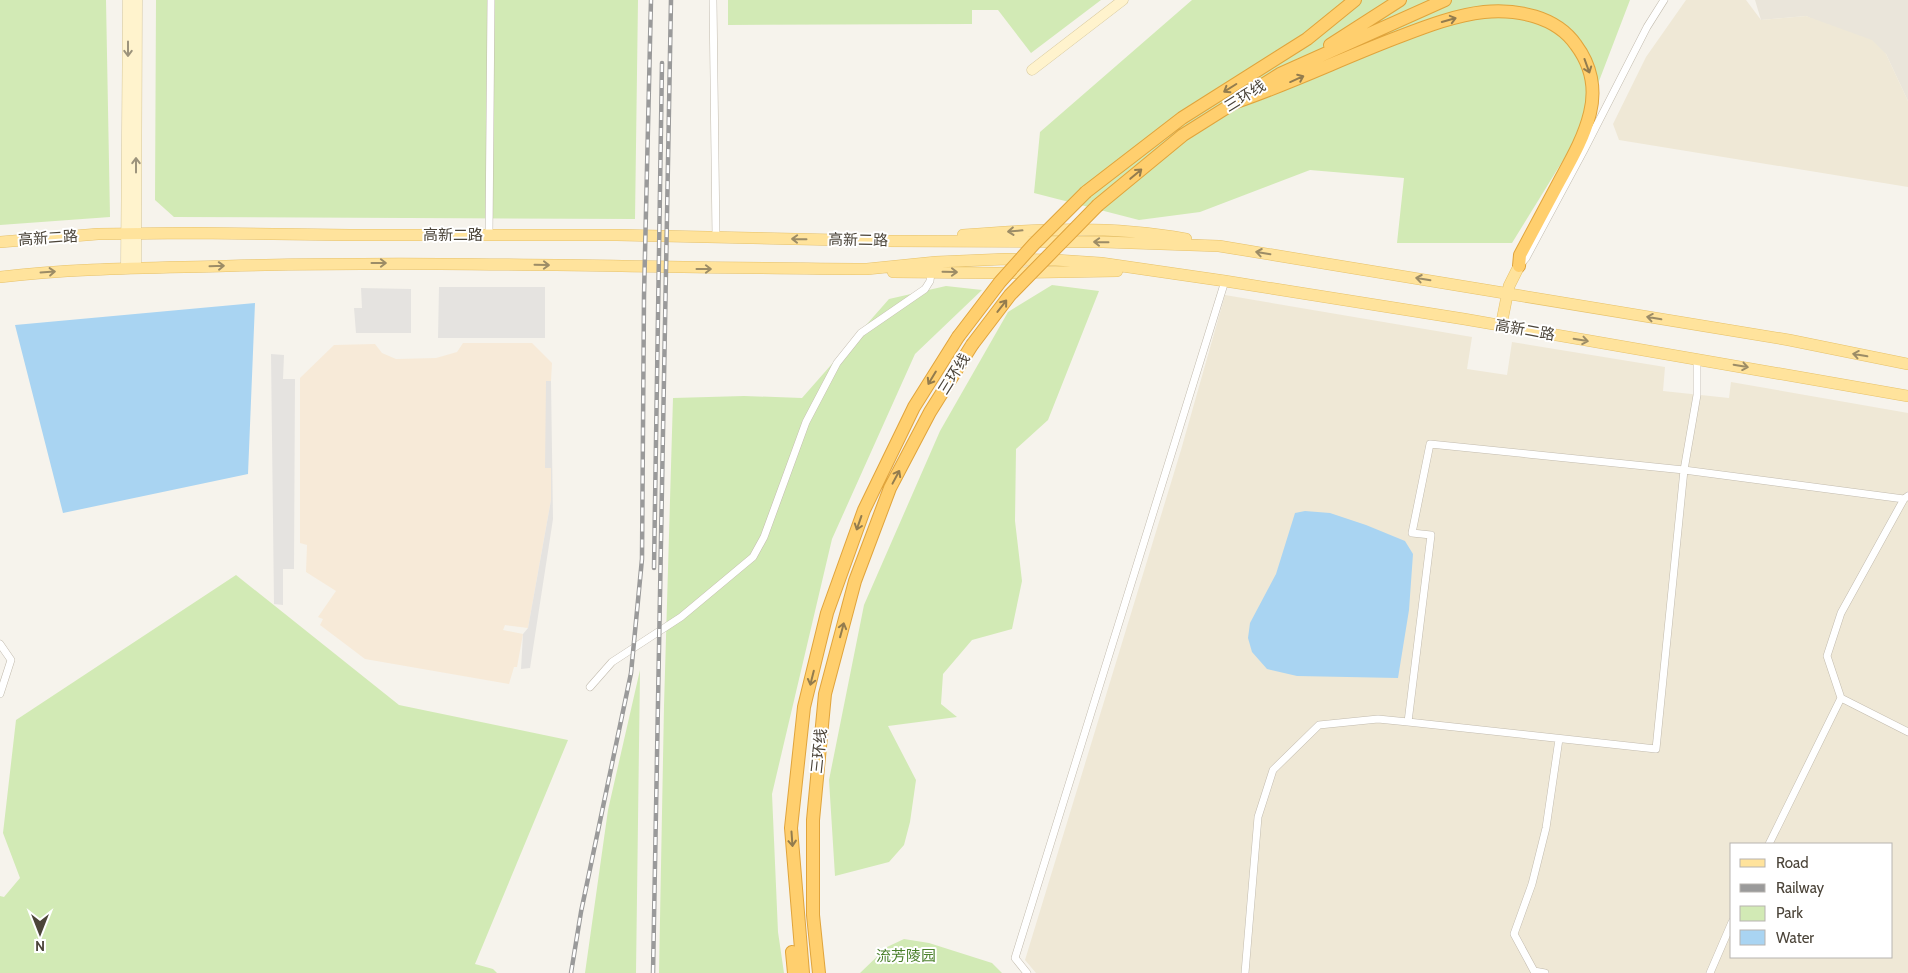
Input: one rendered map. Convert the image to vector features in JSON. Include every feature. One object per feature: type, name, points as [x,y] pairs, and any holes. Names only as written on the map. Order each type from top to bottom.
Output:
[{"type":"highway","name":"三环线","points":[[803,973],[791,828],[804,708],[827,613],[864,510],[914,407],[958,337],[1000,282],[1034,244],[1086,192],[1182,118],[1307,39],[1355,0]]},
{"type":"highway","points":[[1280,74],[1376,17],[1400,0]]},
{"type":"highway","name":"三环线","points":[[819,973],[813,906],[813,820],[825,694],[855,581],[890,488],[930,412],[972,345],[1010,295],[1098,205],[1183,135],[1280,74],[1445,0]]},
{"type":"highway","points":[[1236,102],[1274,89],[1364,50],[1414,31],[1464,16],[1484,12],[1504,12],[1538,17],[1552,23],[1569,37],[1583,55],[1591,76],[1593,98],[1587,124],[1577,149],[1520,255],[1519,266]]},
{"type":"highway","points":[[813,820],[828,973]]},
{"type":"highway","points":[[794,973],[792,954],[796,885]]},
{"type":"main road","name":"高新二路","points":[[0,242],[98,234],[489,235],[1103,242],[1220,246],[1789,340],[1908,364]]},
{"type":"main road","name":"高新二路","points":[[867,269],[936,262],[1006,259],[1101,263],[1225,280],[1908,396]]},
{"type":"main road","name":"高新二路","points":[[0,277],[41,272],[307,263],[867,269],[904,272],[996,273],[1142,270]]},
{"type":"main road","points":[[1501,326],[1507,293],[1519,266]]},
{"type":"street","points":[[128,0],[131,268]]},
{"type":"street","points":[[131,234],[137,0]]},
{"type":"street","points":[[489,235],[491,0]]},
{"type":"street","points":[[713,0],[716,237]]},
{"type":"street","points":[[1032,70],[1123,0]]},
{"type":"street","points":[[1519,266],[1526,258],[1593,133],[1646,27],[1664,0]]},
{"type":"street","points":[[590,687],[612,662],[681,617],[753,557],[764,537],[806,422],[837,363],[861,333],[925,289],[930,281],[931,272]]},
{"type":"street","points":[[1027,973],[1015,958],[1225,280]]},
{"type":"street","points":[[1245,973],[1258,817],[1274,770],[1319,725],[1378,719],[1656,749],[1684,470],[1697,395],[1697,359]]},
{"type":"street","points":[[1408,722],[1431,535],[1412,533],[1430,444],[1684,470],[1906,498],[1841,613],[1827,656],[1841,698],[1908,732]]},
{"type":"street","points":[[0,644],[11,660],[0,694]]},
{"type":"street","points":[[1769,843],[1841,698]]},
{"type":"street","points":[[1545,973],[1534,971],[1514,934],[1532,884],[1546,828],[1559,738]]},
{"type":"street","points":[[1710,973],[1730,927]]},
{"type":"shaded area","points":[[1686,0],[1746,0],[1761,20],[1806,16],[1872,40],[1886,54],[1908,101],[1908,187],[1619,140],[1613,124],[1646,57]]},
{"type":"shaded area","points":[[1755,0],[1908,0],[1908,101],[1886,54],[1806,16],[1761,20]]},
{"type":"shaded area","points":[[439,287],[545,287],[545,338],[438,338]]},
{"type":"shaded area","points":[[361,288],[411,289],[411,333],[356,333],[354,308],[362,308]]},
{"type":"shaded area","points":[[1225,295],[1472,337],[1467,369],[1507,375],[1512,342],[1665,367],[1663,391],[1729,398],[1731,382],[1908,413],[1908,973],[1036,973],[1025,960],[1181,450]]},
{"type":"shaded area","points":[[463,343],[532,343],[552,363],[551,381],[546,381],[546,468],[551,468],[551,500],[528,628],[505,625],[503,630],[523,634],[517,667],[514,667],[509,684],[365,659],[320,625],[323,619],[318,617],[336,591],[306,572],[307,545],[300,543],[300,378],[334,345],[375,344],[382,353],[396,359],[436,358],[457,352]]},
{"type":"shaded area","points":[[271,354],[284,355],[283,379],[295,379],[294,569],[283,569],[283,605],[274,604]]},
{"type":"shaded area","points":[[546,381],[551,381],[553,519],[530,668],[521,669],[523,634],[528,628],[551,500],[551,468],[545,468]]},
{"type":"green space","points":[[0,0],[106,0],[110,217],[0,225]]},
{"type":"green space","points":[[156,0],[638,0],[635,219],[174,217],[155,200]]},
{"type":"green space","points":[[728,0],[1101,0],[1031,53],[998,10],[972,10],[972,24],[728,25]]},
{"type":"green space","points":[[1192,0],[1630,0],[1578,136],[1512,243],[1397,243],[1404,178],[1310,170],[1200,212],[1139,220],[1034,193],[1040,132]]},
{"type":"green space","points":[[1052,285],[1099,291],[1048,420],[1016,449],[1015,521],[1022,581],[1012,629],[972,640],[943,674],[941,704],[957,717],[888,726],[916,780],[910,822],[904,845],[889,862],[835,876],[829,780],[864,605],[940,431],[1008,312]]},
{"type":"green space","points":[[946,286],[982,290],[915,354],[832,539],[772,794],[778,932],[784,973],[659,973],[664,706],[673,398],[744,396],[802,398],[889,299]]},
{"type":"green space","points":[[236,575],[399,705],[568,740],[475,964],[493,969],[497,973],[0,973],[0,896],[4,897],[20,878],[3,833],[16,720]]},
{"type":"green space","points":[[640,670],[636,973],[585,973],[608,810]]},
{"type":"green space","name":"流芳陵园","points":[[904,939],[929,943],[992,963],[1002,973],[860,973],[887,947]]},
{"type":"water","points":[[255,303],[248,474],[63,513],[15,325]]},
{"type":"water","points":[[1305,511],[1330,513],[1366,525],[1405,541],[1413,554],[1409,610],[1398,678],[1297,676],[1267,669],[1252,652],[1248,638],[1250,623],[1276,574],[1295,513]]},
{"type":"railway","points":[[571,973],[581,912],[631,673],[642,559],[644,296],[651,0]]},
{"type":"railway","points":[[653,973],[671,0]]},
{"type":"railway","points":[[654,568],[662,63]]}]
